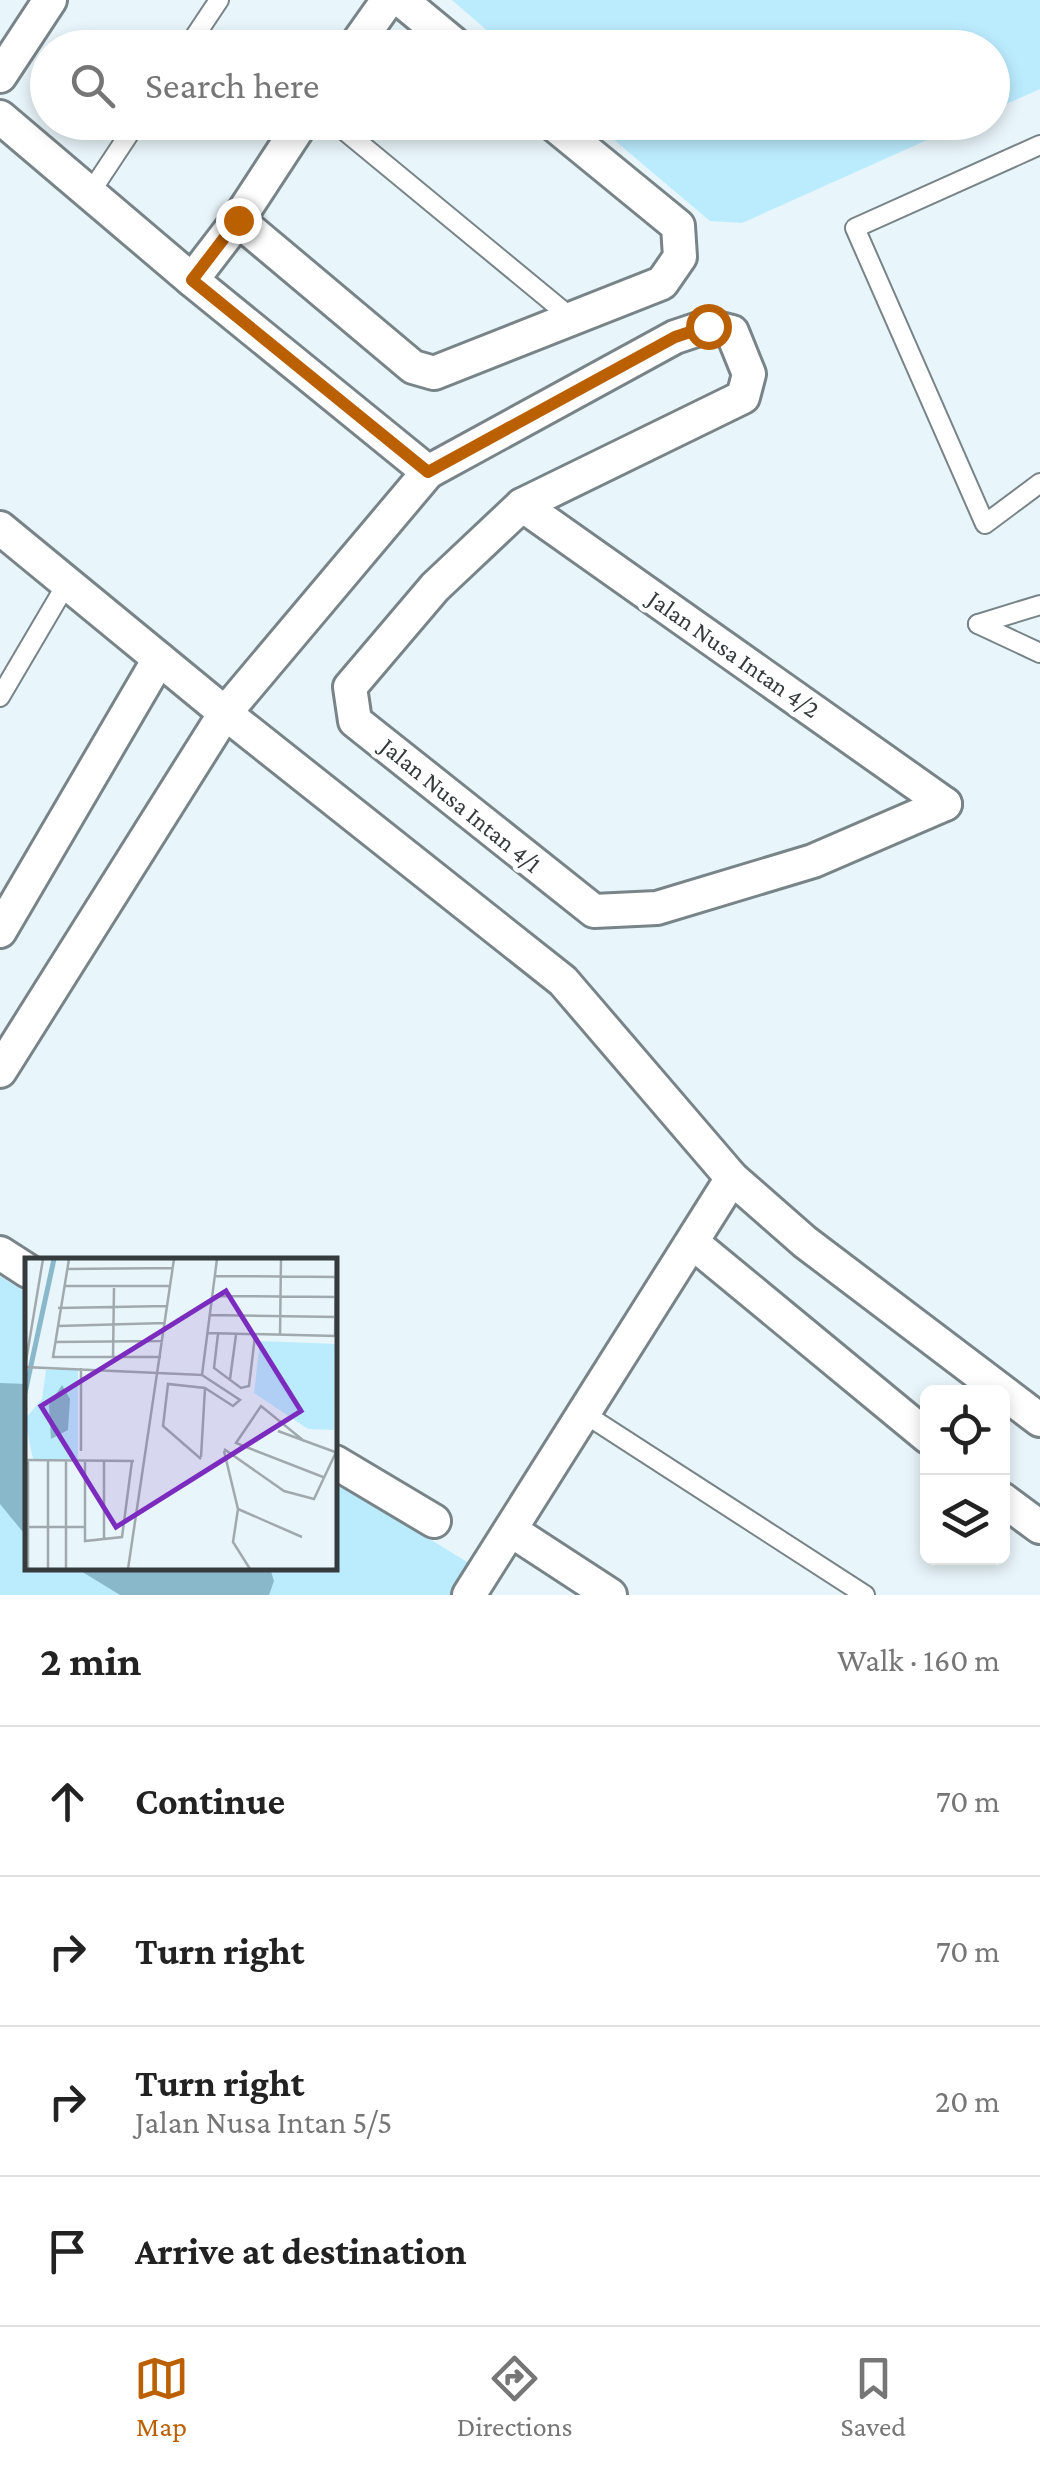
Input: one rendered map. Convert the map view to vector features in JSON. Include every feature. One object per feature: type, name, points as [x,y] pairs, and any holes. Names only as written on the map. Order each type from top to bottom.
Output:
[{"type":"street","points":[[30,30],[50,0]]},
{"type":"street","points":[[367,30],[388,0]]},
{"type":"street","points":[[401,0],[437,30]]},
{"type":"street","points":[[0,76],[30,30]]},
{"type":"street","points":[[0,117],[428,472]]},
{"type":"street","points":[[192,280],[238,220],[290,140]]},
{"type":"street","points":[[238,220],[413,367],[434,373],[662,283],[680,257],[678,226],[573,140]]},
{"type":"street","points":[[0,1071],[225,714],[428,472],[675,337],[708,326],[732,332],[749,374],[743,397],[522,505]]},
{"type":"street","name":"Jalan Nusa Intan 4/1","points":[[522,505],[435,586],[350,687],[355,721],[594,911]]},
{"type":"street","name":"Jalan Nusa Intan 4/2","points":[[522,505],[946,804],[813,861],[657,908],[594,911]]},
{"type":"street","points":[[0,528],[225,714],[562,981],[732,1178],[804,1242],[1040,1420]]},
{"type":"street","points":[[0,930],[159,659]]},
{"type":"street","points":[[469,1595],[732,1178]]},
{"type":"street","points":[[693,1243],[920,1430]]},
{"type":"street","points":[[0,1253],[25,1269]]},
{"type":"street","points":[[338,1464],[434,1520]]},
{"type":"street","points":[[1010,1504],[1040,1528]]},
{"type":"street","points":[[512,1531],[610,1595]]},
{"type":"lane","points":[[199,30],[219,0]]},
{"type":"lane","points":[[90,193],[125,140]]},
{"type":"lane","points":[[356,140],[574,320]]},
{"type":"lane","points":[[1040,146],[855,228],[985,524],[1040,483]]},
{"type":"lane","points":[[0,697],[67,583]]},
{"type":"lane","points":[[1040,606],[978,624],[1040,653]]},
{"type":"lane","points":[[584,1414],[865,1595]]},
{"type":"shaded area","points":[[452,0],[1040,0],[1040,89],[1010,102],[1010,30],[486,30]]},
{"type":"shaded area","points":[[614,140],[927,140],[742,223],[710,221]]},
{"type":"shaded area","points":[[0,1276],[25,1292],[25,1570],[338,1570],[338,1483],[472,1565],[453,1595],[0,1595]]},
{"type":"shaded area","points":[[0,1383],[25,1384],[25,1535],[0,1504]]},
{"type":"shaded area","points":[[79,1570],[271,1570],[274,1581],[269,1595],[120,1595]]},
{"type":"route","points":[[238,220],[192,280],[428,472],[675,337],[708,326]]}]
